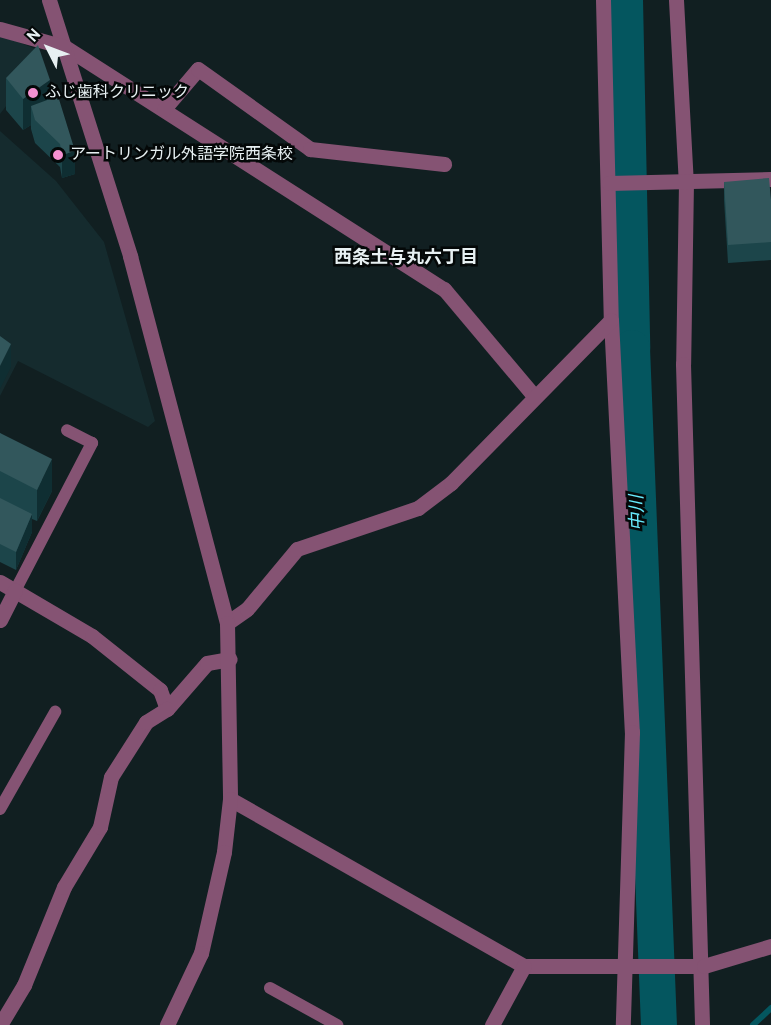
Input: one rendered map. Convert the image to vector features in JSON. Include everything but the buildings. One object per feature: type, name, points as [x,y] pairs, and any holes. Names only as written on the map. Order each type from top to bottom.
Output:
[{"type":"street","points":[[49,0],[130,256],[227,623],[230,659],[230,799],[213,911],[201,954],[167,1025]]},
{"type":"street","points":[[603,0],[612,183],[611,320],[632,732],[627,965],[622,1025]]},
{"type":"street","points":[[676,0],[698,966],[702,1025]]},
{"type":"street","points":[[0,29],[65,47],[444,290],[534,396]]},
{"type":"street","points":[[164,109],[198,69],[310,149],[444,164]]},
{"type":"street","points":[[612,183],[771,179]]},
{"type":"street","points":[[227,623],[247,609],[297,549],[427,501],[451,483],[611,320]]},
{"type":"street","points":[[0,582],[92,636],[160,690],[167,710]]},
{"type":"street","points":[[0,620],[15,591]]},
{"type":"street","points":[[0,1025],[24,985],[64,887],[100,827],[111,777],[146,722],[167,710],[207,663],[230,659]]},
{"type":"street","points":[[230,799],[524,966],[698,966],[771,946]]},
{"type":"street","points":[[492,1025],[524,966]]},
{"type":"lane","points":[[15,591],[92,443],[67,430]]},
{"type":"lane","points":[[0,809],[55,712]]},
{"type":"lane","points":[[270,988],[337,1025]]},
{"type":"shaded area","points":[[0,35],[36,49],[40,62],[0,114]]},
{"type":"shaded area","points":[[0,131],[56,181],[104,242],[155,421],[148,427],[18,361],[0,396]]},
{"type":"waterway","name":"中川","points":[[625,0],[632,348],[659,1025]]},
{"type":"waterway","points":[[753,1025],[771,1008]]},
{"type":"place","name":"ふじ歯科クリニック","points":[[33,93]]},
{"type":"place","name":"アートリンガル外語学院西条校","points":[[58,155]]},
{"type":"district","name":"西条土与丸六丁目","points":[[406,259]]}]
